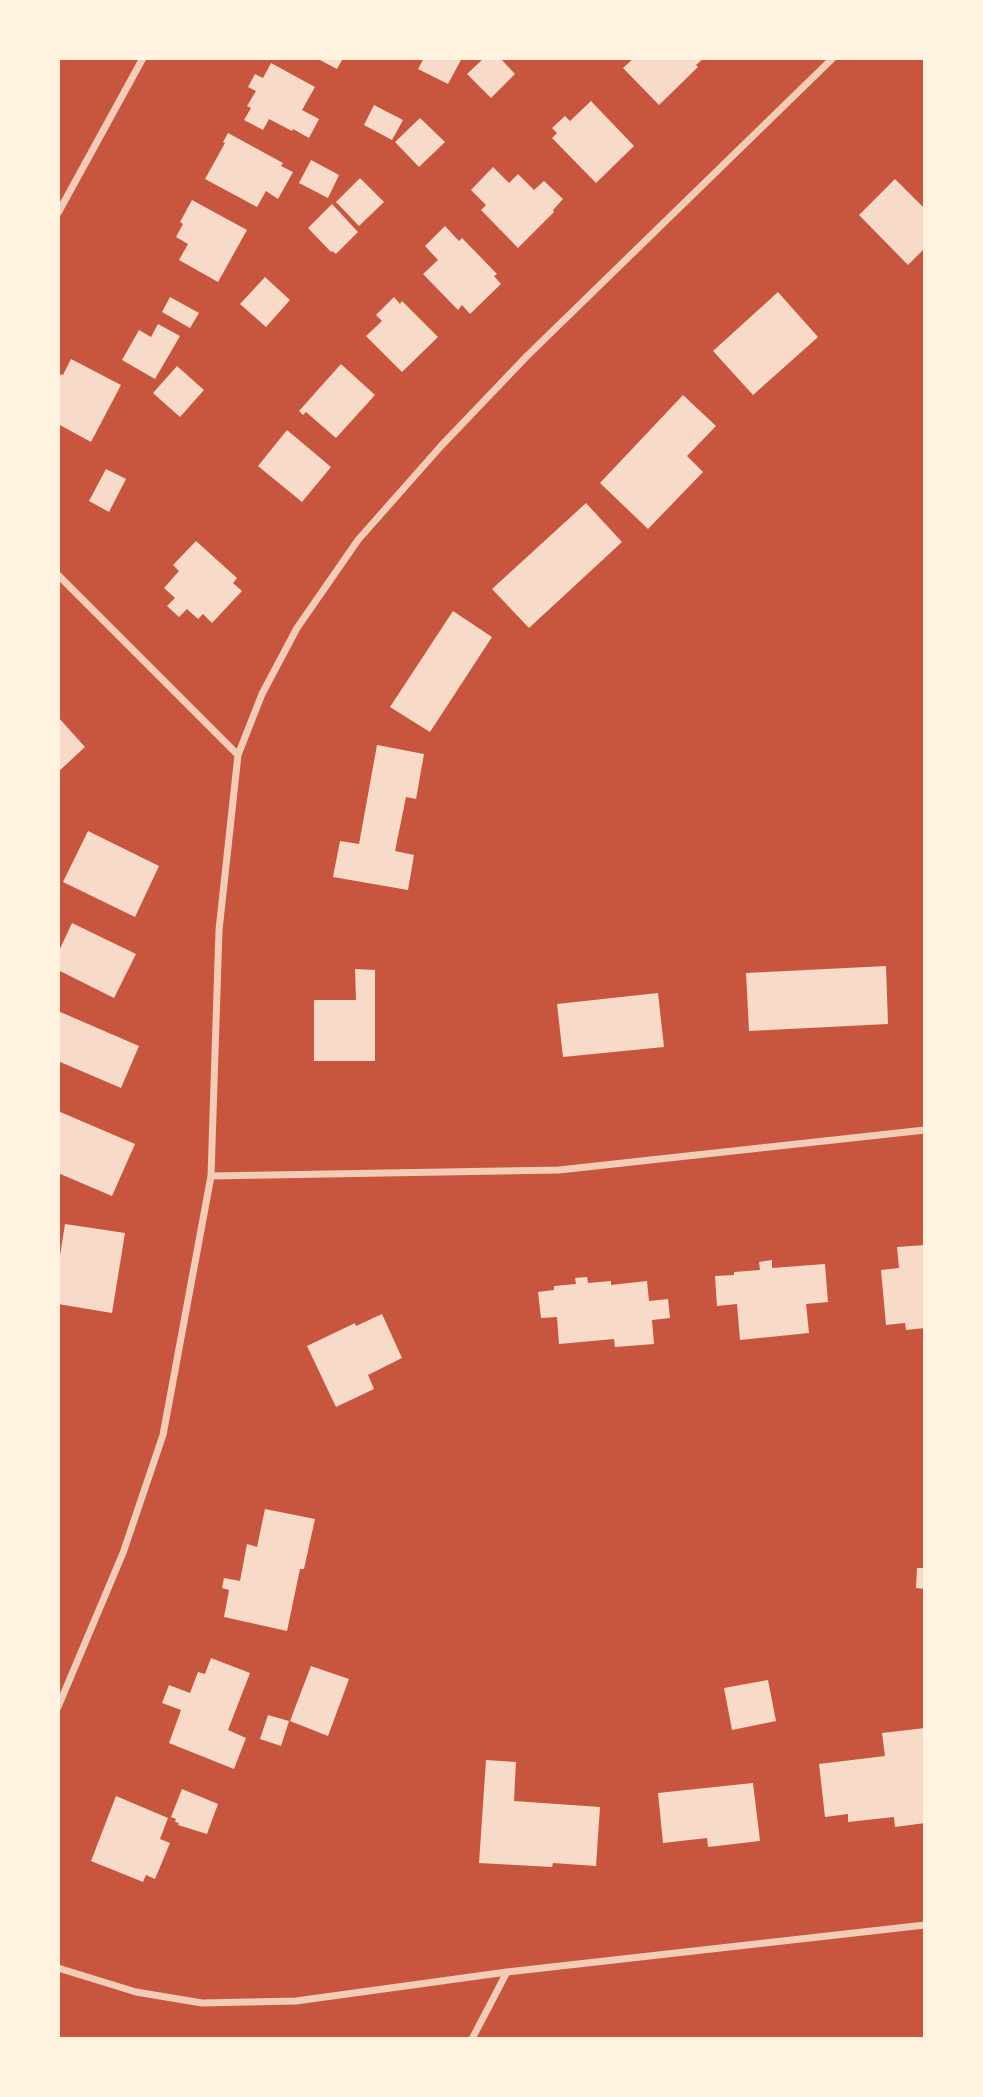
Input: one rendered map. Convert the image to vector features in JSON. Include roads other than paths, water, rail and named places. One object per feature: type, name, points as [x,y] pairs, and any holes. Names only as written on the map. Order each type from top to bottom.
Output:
[{"type":"street","points":[[58,213],[143,58]]},
{"type":"street","points":[[58,1707],[123,1553],[163,1434],[211,1176],[219,930],[238,755],[262,694],[297,628],[358,540],[441,446],[527,356],[833,58]]},
{"type":"street","points":[[58,575],[238,755]]},
{"type":"street","points":[[211,1176],[559,1170],[925,1130]]},
{"type":"street","points":[[58,1968],[136,1992],[202,2003],[296,2001],[507,1972],[925,1925]]},
{"type":"street","points":[[472,2039],[507,1972]]}]
